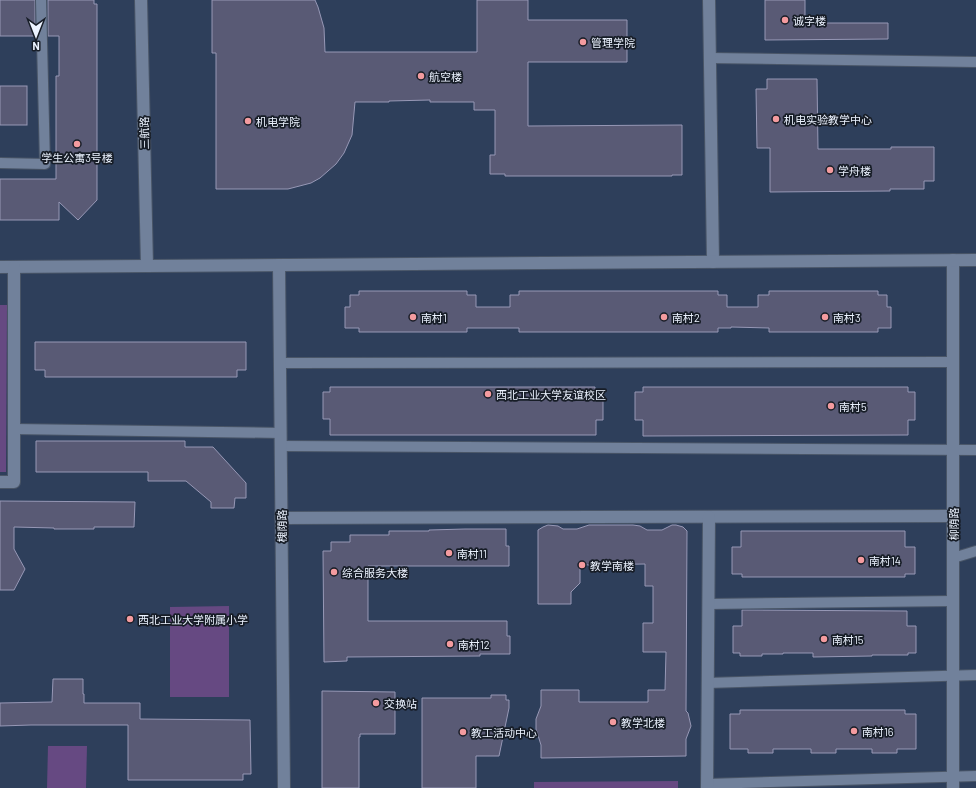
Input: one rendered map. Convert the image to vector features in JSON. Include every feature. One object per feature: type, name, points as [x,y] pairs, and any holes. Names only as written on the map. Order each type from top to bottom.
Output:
[{"type":"street","name":"三航路","points":[[141,0],[147,266]]},
{"type":"street","points":[[709,0],[713,262]]},
{"type":"street","name":"柳荫路","points":[[953,260],[953,782]]},
{"type":"street","points":[[0,267],[976,260]]},
{"type":"street","name":"槐荫路","points":[[279,265],[284,788]]},
{"type":"street","points":[[0,482],[14,482],[14,267]]},
{"type":"street","points":[[281,518],[953,516]]},
{"type":"street","points":[[707,786],[709,517]]},
{"type":"lane","points":[[0,163],[45,164],[41,0]]},
{"type":"lane","points":[[710,58],[976,62]]},
{"type":"lane","points":[[280,363],[953,362]]},
{"type":"lane","points":[[14,429],[281,433]]},
{"type":"lane","points":[[281,446],[976,450]]},
{"type":"lane","points":[[953,558],[976,551]]},
{"type":"lane","points":[[708,604],[953,601]]},
{"type":"lane","points":[[707,683],[976,675]]},
{"type":"lane","points":[[707,786],[953,782],[976,776]]},
{"type":"shaded area","name":"西北工业大学友谊校区","points":[[0,0],[976,0],[976,788],[0,788]]},
{"type":"shaded area","points":[[0,305],[7,305],[6,472],[0,472]]},
{"type":"shaded area","points":[[229,606],[229,697],[170,697],[170,607]]},
{"type":"shaded area","points":[[48,746],[87,746],[86,788],[47,788]]},
{"type":"shaded area","points":[[678,781],[678,788],[534,788],[534,782]]},
{"type":"building","points":[[0,0],[35,0],[35,36],[0,36]]},
{"type":"building","points":[[48,0],[94,0],[94,4],[97,4],[97,200],[78,220],[59,202],[59,220],[0,220],[0,179],[56,179],[56,76],[59,76],[59,36],[48,36]]},
{"type":"building","points":[[212,0],[315,0],[324,28],[325,52],[477,52],[477,0],[528,0],[528,20],[627,20],[627,62],[528,62],[528,126],[682,125],[682,175],[505,176],[505,174],[490,174],[490,155],[495,155],[495,110],[474,110],[474,102],[430,102],[430,100],[355,102],[352,135],[344,153],[336,164],[320,178],[311,183],[288,189],[216,189],[216,53],[212,53]]},
{"type":"building","points":[[765,0],[805,0],[805,23],[888,23],[888,39],[765,40]]},
{"type":"building","points":[[767,79],[817,79],[818,149],[891,149],[891,147],[934,147],[934,181],[924,181],[924,189],[890,189],[890,191],[770,192],[770,148],[757,148],[756,89],[767,89]]},
{"type":"building","points":[[0,86],[27,86],[27,125],[0,125]]},
{"type":"building","points":[[359,291],[467,291],[467,295],[476,295],[476,307],[510,307],[510,295],[519,295],[519,291],[718,291],[718,295],[727,295],[727,307],[758,307],[758,295],[769,295],[769,291],[878,291],[878,295],[887,295],[887,307],[891,307],[891,328],[878,328],[878,332],[769,332],[769,328],[731,327],[718,328],[718,332],[519,332],[519,328],[467,328],[467,332],[359,332],[359,328],[345,328],[345,307],[350,307],[350,295],[359,295]]},
{"type":"building","points":[[35,342],[246,342],[246,370],[237,370],[237,377],[45,377],[45,370],[35,370]]},
{"type":"building","points":[[330,387],[595,387],[595,392],[603,392],[603,420],[596,420],[596,435],[330,435],[330,419],[323,419],[323,392],[330,392]]},
{"type":"building","points":[[643,387],[908,387],[908,392],[915,392],[915,420],[908,420],[908,435],[643,436],[643,420],[635,420],[635,392],[643,392]]},
{"type":"building","points":[[36,441],[185,441],[185,447],[213,447],[246,483],[246,498],[235,498],[234,508],[211,508],[211,502],[186,481],[148,481],[148,472],[36,472]]},
{"type":"building","points":[[0,501],[135,502],[134,527],[54,529],[14,527],[14,549],[25,569],[14,590],[0,590]]},
{"type":"building","points":[[548,525],[558,526],[563,529],[577,529],[589,525],[633,525],[640,526],[647,530],[662,530],[672,525],[676,525],[683,527],[687,531],[686,711],[688,713],[691,726],[686,739],[686,756],[541,758],[541,745],[536,729],[536,719],[541,706],[541,690],[579,690],[579,702],[648,702],[648,690],[665,690],[666,652],[643,652],[643,623],[653,623],[653,586],[645,586],[645,564],[580,565],[580,583],[571,592],[571,604],[538,604],[538,530]]},
{"type":"building","points":[[506,529],[506,546],[509,546],[509,566],[368,566],[368,621],[507,621],[507,636],[510,636],[510,654],[480,654],[480,656],[347,657],[347,661],[324,662],[323,551],[331,551],[331,542],[350,542],[350,535],[389,535],[389,531]]},
{"type":"building","points":[[741,531],[905,531],[905,547],[915,547],[915,574],[905,574],[905,577],[742,577],[742,574],[732,574],[732,547],[741,547]]},
{"type":"building","name":"南村15","points":[[742,610],[907,611],[907,626],[916,626],[916,653],[908,653],[908,655],[813,657],[813,653],[783,653],[762,654],[762,656],[740,656],[740,653],[733,653],[733,626],[742,626]]},
{"type":"building","points":[[53,679],[83,679],[84,703],[140,703],[140,719],[250,720],[251,774],[243,774],[243,780],[128,780],[128,725],[0,726],[0,703],[52,702]]},
{"type":"building","points":[[322,691],[395,692],[395,734],[360,734],[359,788],[322,788]]},
{"type":"building","name":"教工活动中心","points":[[491,695],[506,695],[506,700],[509,700],[509,708],[499,756],[476,756],[476,788],[422,788],[422,698],[491,698]]},
{"type":"building","name":"南村16","points":[[740,710],[905,710],[905,714],[916,714],[916,749],[897,749],[897,753],[872,753],[872,749],[836,749],[836,753],[811,753],[811,749],[773,749],[773,753],[748,753],[748,749],[730,749],[730,714],[740,714]]},
{"type":"place","name":"诚字楼","points":[[785,20]]},
{"type":"place","name":"管理学院","points":[[583,42]]},
{"type":"place","name":"航空楼","points":[[421,76]]},
{"type":"place","name":"机电实验教学中心","points":[[776,119]]},
{"type":"place","name":"机电学院","points":[[248,121]]},
{"type":"place","name":"学生公寓3号楼","points":[[77,144]]},
{"type":"place","name":"学舟楼","points":[[830,170]]},
{"type":"place","name":"南村1","points":[[413,317]]},
{"type":"place","name":"南村2","points":[[664,317]]},
{"type":"place","name":"南村3","points":[[825,317]]},
{"type":"place","name":"西北工业大学友谊校区","points":[[488,394]]},
{"type":"place","name":"南村5","points":[[831,406]]},
{"type":"place","name":"南村11","points":[[449,553]]},
{"type":"place","name":"南村14","points":[[861,560]]},
{"type":"place","name":"教学南楼","points":[[582,565]]},
{"type":"place","name":"综合服务大楼","points":[[334,572]]},
{"type":"place","name":"西北工业大学附属小学","points":[[130,619]]},
{"type":"place","name":"南村15","points":[[824,639]]},
{"type":"place","name":"南村12","points":[[450,644]]},
{"type":"place","name":"交换站","points":[[376,703]]},
{"type":"place","name":"教学北楼","points":[[613,722]]},
{"type":"place","name":"南村16","points":[[854,731]]},
{"type":"place","name":"教工活动中心","points":[[463,732]]}]
